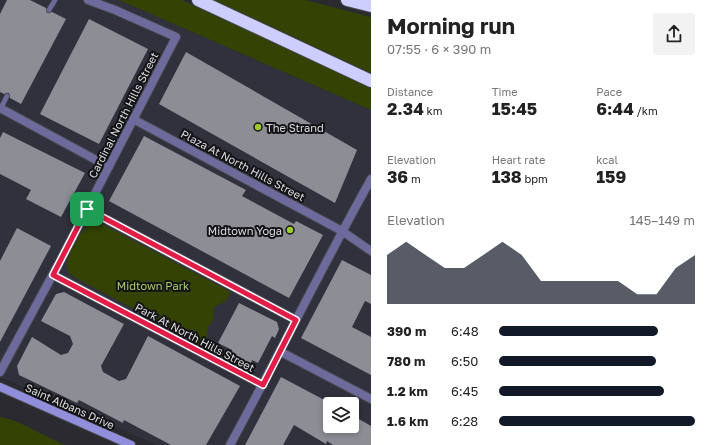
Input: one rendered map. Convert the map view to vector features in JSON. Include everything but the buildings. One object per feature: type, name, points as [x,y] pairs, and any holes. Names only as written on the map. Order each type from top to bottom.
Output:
[{"type":"highway","points":[[198,0],[371,81]]},
{"type":"highway","points":[[347,0],[371,6]]},
{"type":"street","name":"Cardinal North Hills Street","points":[[0,372],[53,275],[176,37],[115,10],[88,0]]},
{"type":"street","points":[[0,108],[108,167]]},
{"type":"street","name":"Plaza At North Hills Street","points":[[133,119],[342,231]]},
{"type":"street","points":[[230,445],[281,352],[342,231],[371,179]]},
{"type":"street","points":[[87,209],[296,320]]},
{"type":"street","points":[[342,231],[371,251]]},
{"type":"street","name":"Park At North Hills Street","points":[[53,275],[263,385]]},
{"type":"street","points":[[281,352],[371,400]]},
{"type":"street","name":"Saint Albans Drive","points":[[0,387],[131,445]]},
{"type":"lane","points":[[50,10],[55,0]]},
{"type":"lane","points":[[0,108],[7,96]]},
{"type":"shaded area","points":[[0,0],[119,0],[371,110],[371,445],[156,445],[84,412],[0,377]]},
{"type":"green space","points":[[119,0],[182,0],[371,88],[371,110]]},
{"type":"green space","points":[[214,0],[305,0],[371,17],[371,73]]},
{"type":"green space","name":"Midtown Park","points":[[92,223],[100,223],[231,292],[226,301],[214,307],[213,320],[208,327],[207,339],[203,346],[71,275],[67,266],[70,254],[76,241],[85,229]]},
{"type":"green space","points":[[0,417],[24,425],[65,445],[0,445]]},
{"type":"place","name":"The Strand","points":[[258,127]]},
{"type":"place","name":"Midtown Yoga","points":[[290,230]]},
{"type":"route","points":[[87,209],[296,320],[263,385],[53,275],[87,209]]}]
